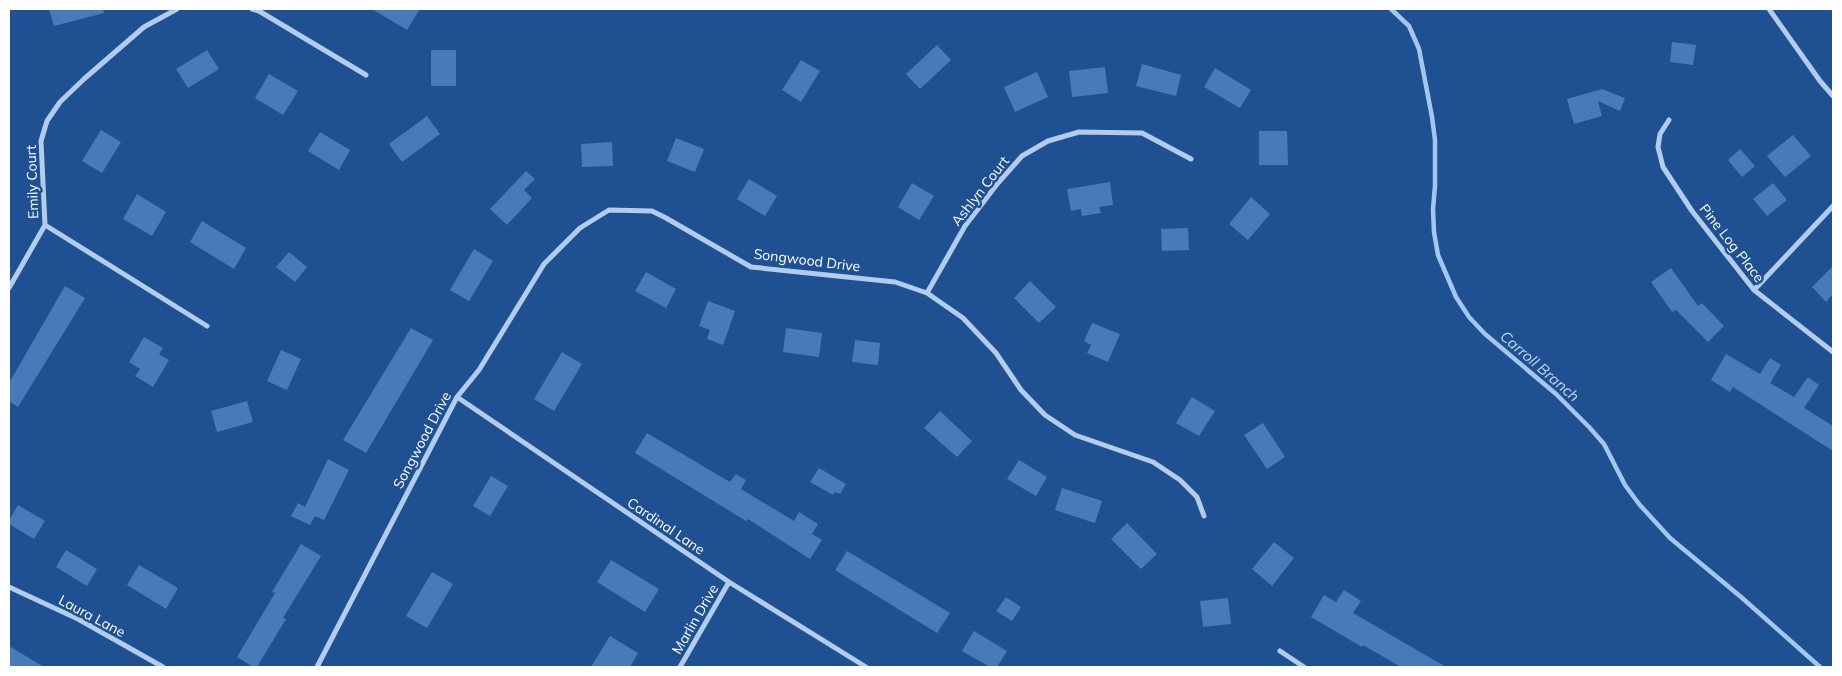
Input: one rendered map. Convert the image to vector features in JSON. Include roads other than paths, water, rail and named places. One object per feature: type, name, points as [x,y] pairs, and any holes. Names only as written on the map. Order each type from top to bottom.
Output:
[{"type":"street","name":"Emily Court","points":[[177,9],[144,27],[60,102],[47,121],[41,141],[45,225],[207,326]]},
{"type":"street","points":[[252,9],[259,10],[366,75]]},
{"type":"street","points":[[1769,9],[1820,81],[1833,96]]},
{"type":"street","name":"Pine Log Place","points":[[1669,120],[1660,134],[1658,147],[1663,167],[1692,211],[1754,290],[1833,352]]},
{"type":"street","name":"Ashlyn Court","points":[[927,293],[965,226],[998,183],[1022,156],[1048,141],[1078,132],[1142,134],[1191,159]]},
{"type":"street","points":[[1754,290],[1833,206]]},
{"type":"street","name":"Songwood Drive","points":[[317,667],[457,397],[479,370],[544,264],[580,228],[609,210],[652,211],[751,267],[895,282],[927,293],[963,318],[996,353],[1021,390],[1045,415],[1075,434],[1153,462],[1186,486],[1197,498],[1204,516]]},
{"type":"street","points":[[9,288],[45,225]]},
{"type":"street","name":"Cardinal Lane","points":[[457,397],[729,582],[866,667]]},
{"type":"street","name":"Marlin Drive","points":[[680,667],[729,582]]},
{"type":"street","name":"Laura Lane","points":[[9,587],[78,619],[163,667]]},
{"type":"street","points":[[1280,651],[1304,667]]},
{"type":"waterway","name":"Carroll Branch","points":[[1391,9],[1409,26],[1419,49],[1435,140],[1433,209],[1438,255],[1456,297],[1469,317],[1485,334],[1556,394],[1589,427],[1604,444],[1625,485],[1639,504],[1670,538],[1741,597],[1820,667]]}]
